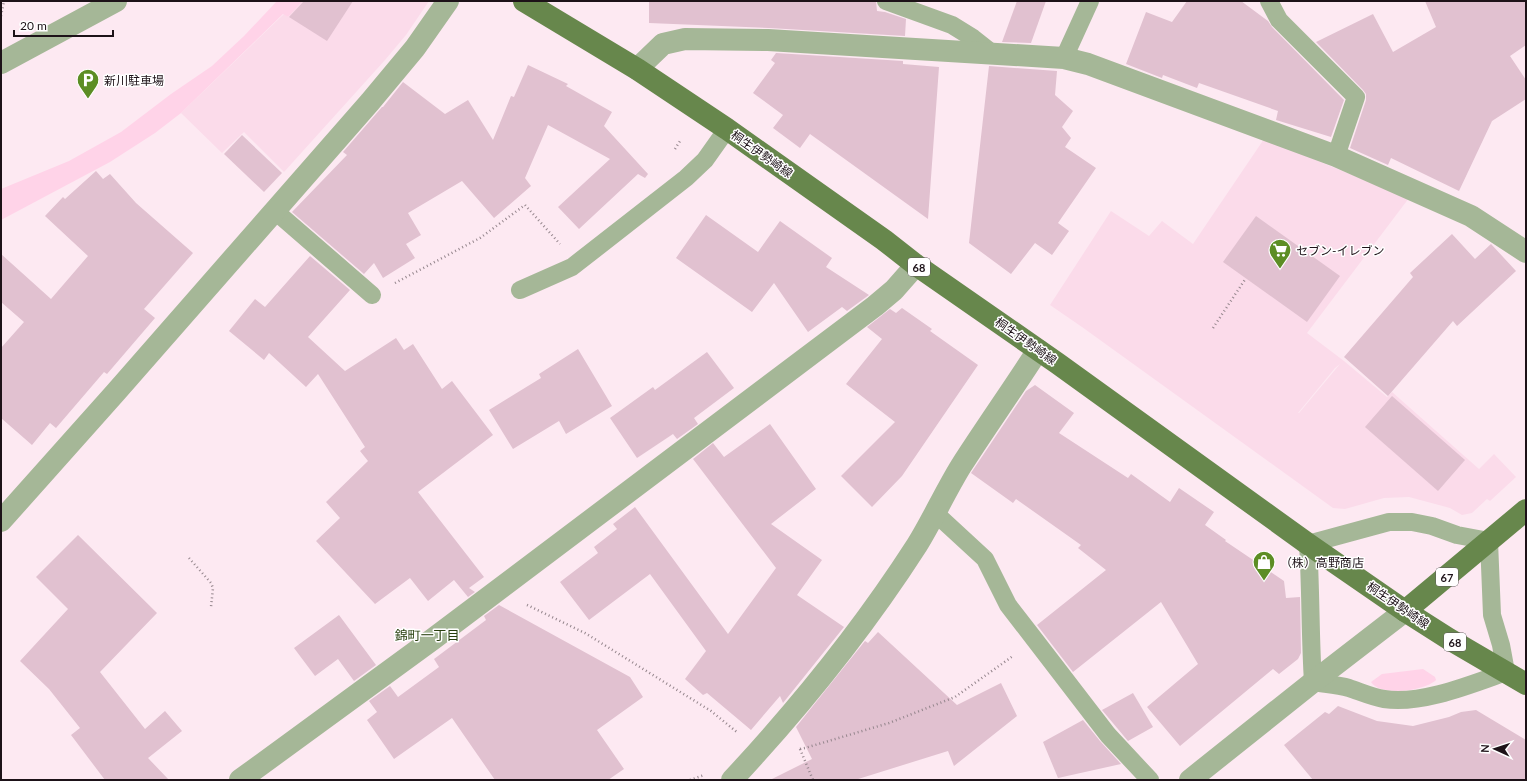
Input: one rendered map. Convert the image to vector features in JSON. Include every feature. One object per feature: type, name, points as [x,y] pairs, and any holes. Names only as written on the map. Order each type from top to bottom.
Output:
[{"type":"main road","name":"桐生伊勢崎線","points":[[524,1],[637,69],[727,129],[1308,544],[1405,611],[1449,639],[1526,684]]},
{"type":"main road","name":"67","points":[[1405,611],[1526,510]]},
{"type":"street","points":[[1,63],[116,1]]},
{"type":"street","points":[[1,521],[275,211],[407,58],[448,1]]},
{"type":"street","points":[[637,69],[663,44],[685,39],[768,40],[1064,58],[1088,64],[1336,156],[1471,216],[1526,252]]},
{"type":"street","points":[[240,780],[499,589],[875,306],[894,290],[916,265]]},
{"type":"street","points":[[732,780],[760,751],[813,687],[874,608],[917,544],[961,467],[1038,350]]},
{"type":"street","points":[[1190,780],[1405,611]]},
{"type":"lane","points":[[886,1],[952,25],[973,38],[992,53]]},
{"type":"lane","points":[[1064,58],[1090,1]]},
{"type":"lane","points":[[1269,1],[1279,20],[1356,97],[1336,156]]},
{"type":"lane","points":[[520,290],[572,267],[686,178],[705,160],[727,129]]},
{"type":"lane","points":[[275,211],[372,295]]},
{"type":"lane","points":[[935,513],[985,559],[1008,604],[1034,640],[1108,734],[1150,780]]},
{"type":"lane","points":[[1388,522],[1412,522],[1432,526],[1457,535],[1489,542],[1492,615],[1501,645],[1506,672],[1464,687],[1420,698],[1401,700],[1385,699],[1348,688],[1313,682],[1311,589],[1308,544],[1388,522]]},
{"type":"path","points":[[1,16],[4,1]]},
{"type":"path","points":[[674,151],[680,141]]},
{"type":"path","points":[[372,295],[480,238],[525,204],[564,248]]},
{"type":"path","points":[[1213,328],[1246,278]]},
{"type":"path","points":[[189,558],[211,583],[213,588],[211,607]]},
{"type":"path","points":[[499,589],[516,601],[585,633],[711,711],[760,751],[804,748],[888,723],[956,697],[1034,640]]},
{"type":"path","points":[[800,749],[813,780]]},
{"type":"path","points":[[690,780],[708,774]]},
{"type":"shaded area","points":[[277,1],[303,1],[288,17],[283,14],[181,113],[155,133],[110,162],[1,220],[1,189],[69,161],[121,132],[171,94],[212,66],[244,36]]},
{"type":"shaded area","points":[[303,1],[429,1],[406,35],[385,60],[284,172],[244,132],[222,153],[181,113],[284,14],[288,17]]},
{"type":"shaded area","points":[[1264,139],[1409,198],[1307,333],[1344,361],[1387,397],[1392,392],[1479,469],[1494,454],[1516,477],[1490,501],[1487,499],[1472,513],[1462,515],[1450,508],[1409,497],[1384,498],[1345,509],[1333,508],[1050,305],[1111,211],[1149,236],[1162,221],[1193,244]],"holes":[[[1340,364],[1299,413],[1335,368]]]},
{"type":"shaded area","points":[[1423,669],[1435,677],[1436,680],[1422,687],[1403,691],[1393,691],[1383,690],[1376,687],[1371,682],[1382,674]]},
{"type":"building","points":[[304,1],[353,1],[327,41],[289,17]]},
{"type":"building","points":[[649,1],[876,1],[877,11],[906,19],[905,36],[649,23]]},
{"type":"building","points":[[1017,1],[1046,1],[1031,43],[1002,42]]},
{"type":"building","points":[[1187,1],[1241,1],[1268,21],[1272,27],[1344,100],[1331,137],[1276,120],[1278,111],[1199,83],[1197,88],[1163,75],[1162,78],[1126,64],[1146,12],[1172,22]]},
{"type":"building","points":[[1425,1],[1526,1],[1526,45],[1510,56],[1526,80],[1526,99],[1492,121],[1459,191],[1391,158],[1388,165],[1350,148],[1366,100],[1366,94],[1316,42],[1373,14],[1393,52],[1436,27]]},
{"type":"building","points":[[776,53],[903,61],[903,64],[939,67],[928,219],[810,134],[800,148],[773,128],[783,115],[753,93],[775,63],[771,60]]},
{"type":"building","points":[[528,65],[568,84],[566,86],[612,112],[604,126],[648,174],[645,178],[638,174],[579,229],[558,207],[610,159],[548,125],[525,178],[531,186],[494,218],[462,181],[408,213],[421,235],[406,244],[415,258],[383,278],[374,263],[364,274],[292,212],[347,155],[343,152],[403,82],[445,114],[468,100],[493,140],[511,96],[514,97]]},
{"type":"building","points":[[989,66],[1057,71],[1055,95],[1073,111],[1062,127],[1071,138],[1065,147],[1096,168],[1058,223],[1069,231],[1052,255],[1035,243],[1011,274],[969,243]]},
{"type":"building","points":[[242,135],[282,173],[264,192],[224,154]]},
{"type":"building","points":[[96,171],[103,179],[110,174],[136,203],[193,253],[144,309],[155,318],[107,374],[104,372],[56,428],[50,423],[32,445],[1,418],[1,348],[24,322],[1,302],[1,254],[51,299],[88,256],[45,216],[63,197],[65,199]]},
{"type":"building","points":[[706,215],[758,252],[780,221],[832,258],[826,267],[869,295],[847,311],[842,307],[808,332],[774,283],[752,312],[676,258]]},
{"type":"building","points":[[1256,216],[1340,276],[1307,322],[1223,262]]},
{"type":"building","points":[[1452,234],[1475,259],[1491,244],[1516,271],[1457,326],[1453,321],[1388,396],[1344,357],[1413,277],[1410,273]]},
{"type":"building","points":[[310,256],[350,290],[308,337],[345,371],[396,338],[404,350],[413,344],[442,389],[452,381],[493,435],[418,492],[484,577],[469,588],[475,592],[468,597],[454,580],[428,601],[410,578],[375,604],[316,541],[340,518],[326,502],[368,461],[360,451],[365,447],[318,374],[306,387],[269,353],[264,360],[229,331],[255,299],[265,307]]},
{"type":"building","points":[[902,308],[932,329],[930,331],[978,365],[902,476],[872,507],[841,476],[895,422],[846,384],[882,339],[867,327],[890,309],[896,313]]},
{"type":"building","points":[[578,349],[612,406],[566,434],[559,421],[513,449],[489,410],[541,378],[539,374]]},
{"type":"building","points":[[707,352],[734,388],[694,418],[698,424],[677,439],[673,434],[637,458],[610,418],[653,387],[655,390]]},
{"type":"building","points":[[1035,385],[1074,413],[1059,433],[1128,478],[1131,474],[1170,502],[1179,488],[1214,512],[1205,525],[1226,540],[1225,541],[1284,581],[1286,598],[1300,597],[1301,653],[1298,659],[1279,674],[1273,669],[1180,746],[1147,707],[1198,664],[1161,602],[1073,672],[1037,625],[1106,570],[1078,548],[1081,545],[1016,499],[1013,503],[971,473],[1026,391]]},
{"type":"building","points":[[1392,396],[1465,460],[1438,491],[1365,427]]},
{"type":"building","points":[[770,424],[816,489],[771,524],[822,560],[797,595],[844,627],[783,703],[780,696],[751,730],[707,693],[703,695],[685,679],[706,651],[650,574],[589,620],[560,582],[598,553],[594,547],[617,529],[613,524],[635,507],[728,634],[776,568],[693,459],[713,443],[724,457]]},
{"type":"building","points":[[78,535],[157,613],[100,672],[145,729],[165,711],[182,731],[148,758],[169,780],[105,780],[71,735],[80,728],[49,689],[20,661],[68,609],[36,577]]},
{"type":"building","points":[[499,605],[630,677],[643,697],[597,730],[624,769],[608,780],[495,780],[452,718],[394,759],[367,720],[377,712],[369,701],[390,686],[398,697],[439,667],[434,659],[486,620],[484,616]]},
{"type":"building","points":[[339,615],[376,665],[354,681],[338,659],[315,676],[294,648]]},
{"type":"building","points":[[878,632],[957,705],[1001,683],[1017,716],[954,766],[948,751],[855,780],[770,780],[812,759],[796,727],[865,641],[868,643]]},
{"type":"building","points":[[1133,693],[1153,727],[1128,741],[1102,710]]},
{"type":"building","points":[[1338,706],[1377,721],[1413,726],[1449,717],[1461,712],[1476,710],[1526,740],[1526,780],[1313,780],[1284,745],[1325,712],[1329,714]]},
{"type":"building","points":[[1083,720],[1121,764],[1058,778],[1043,742]]},
{"type":"place","name":"新川駐車場","points":[[88,100]]},
{"type":"place","name":"セブン-イレブン","points":[[1280,270]]},
{"type":"place","name":"（株）高野商店","points":[[1264,582]]},
{"type":"district","name":"錦町一丁目","points":[[427,635]]}]
